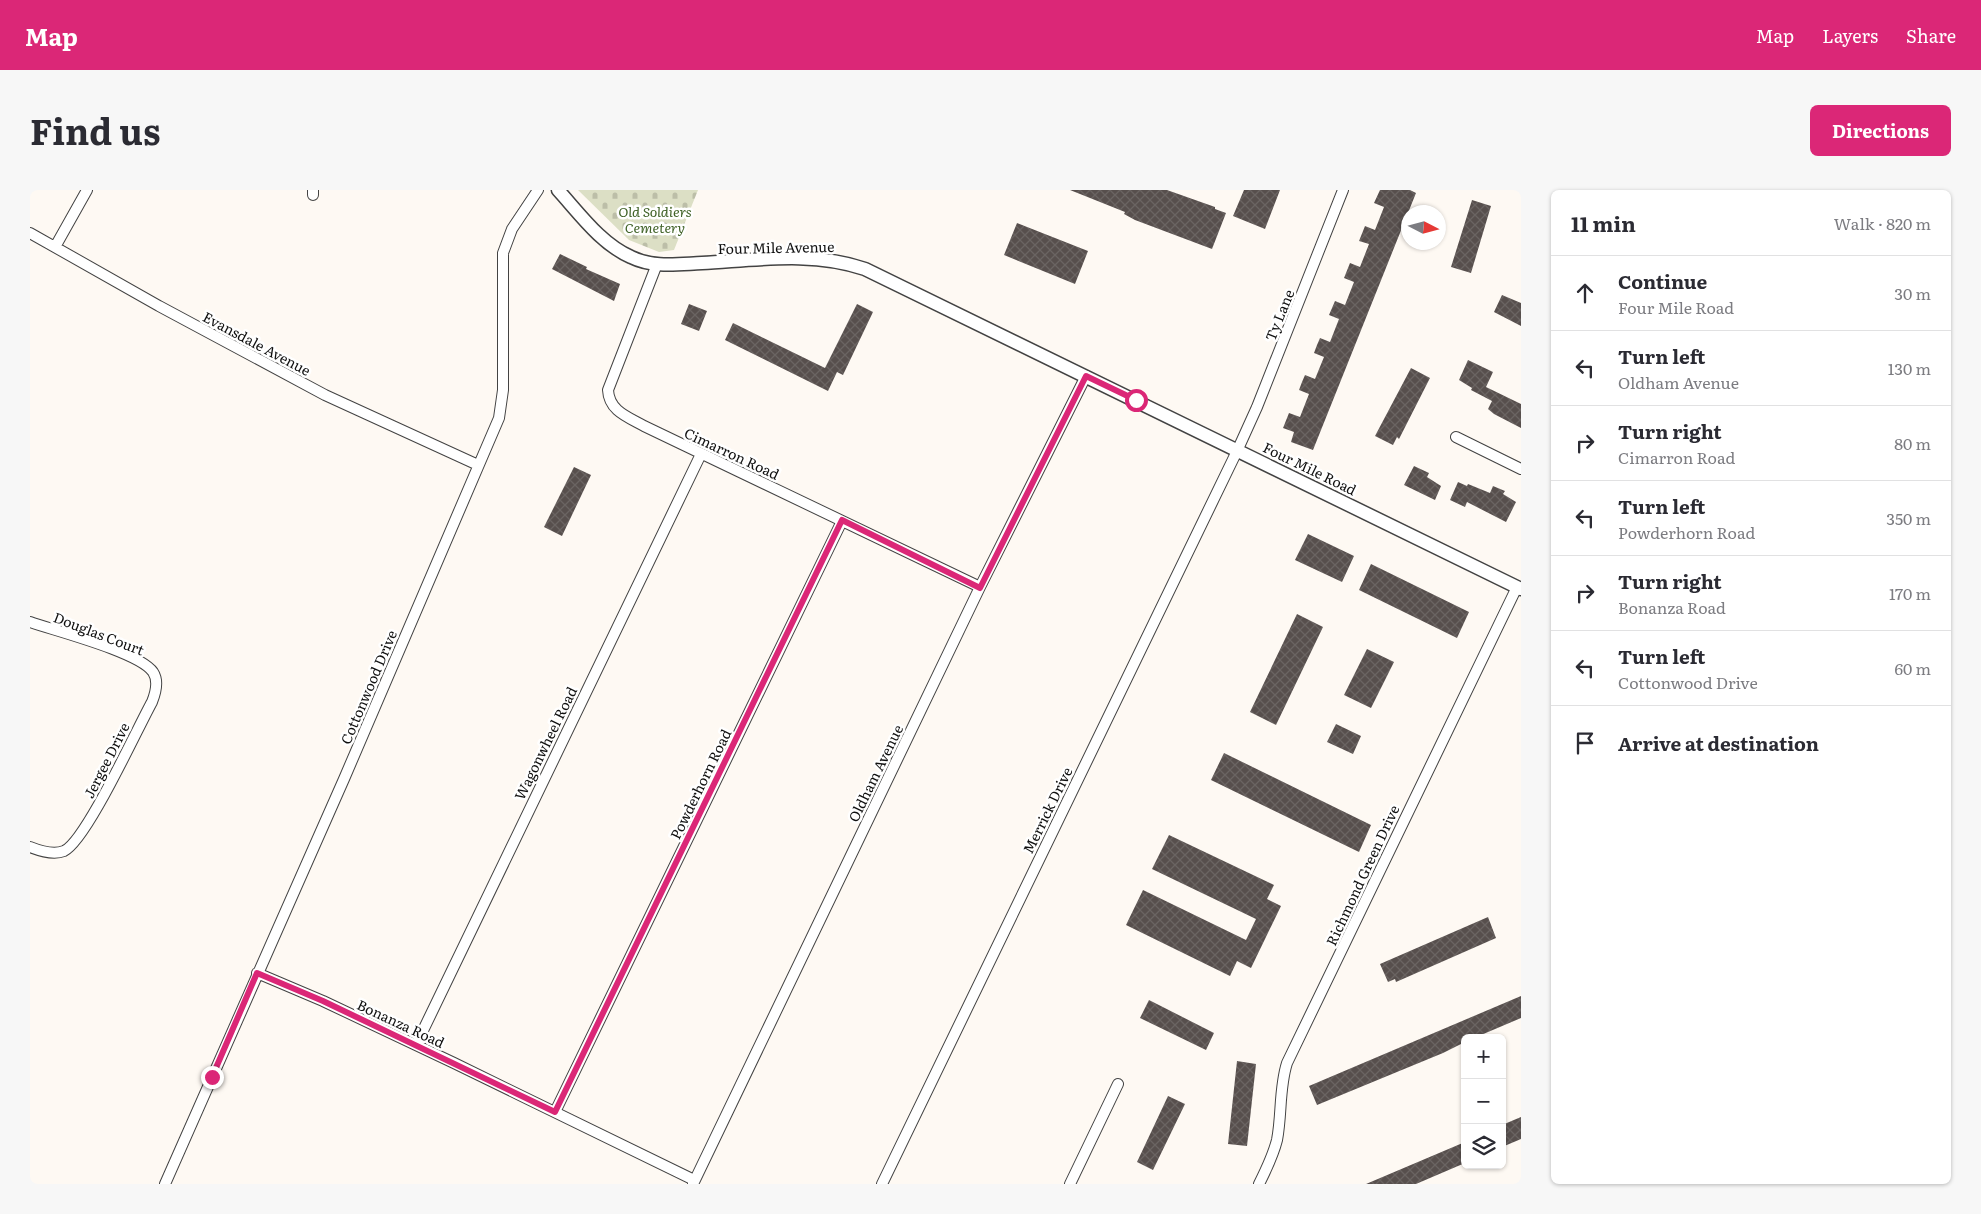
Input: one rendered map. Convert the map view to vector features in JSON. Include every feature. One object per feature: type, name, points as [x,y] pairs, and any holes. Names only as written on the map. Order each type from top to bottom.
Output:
[{"type":"street","points":[[55,247],[87,190]]},
{"type":"street","name":"Cottonwood Drive","points":[[164,1184],[344,779],[499,418],[502,404],[503,253],[512,229],[538,190]]},
{"type":"street","name":"Four Mile Avenue","points":[[558,190],[616,248],[629,257],[657,264],[814,258],[842,261],[890,279],[1086,376]]},
{"type":"street","name":"Ty Lane","points":[[1238,449],[1343,190]]},
{"type":"street","name":"Evansdale Avenue","points":[[30,233],[219,339],[325,395],[478,465]]},
{"type":"street","name":"Cimarron Road","points":[[657,264],[610,382],[608,400],[622,414],[980,588]]},
{"type":"street","name":"Four Mile Road","points":[[1086,376],[1519,588]]},
{"type":"street","name":"Oldham Avenue","points":[[693,1182],[980,588],[1086,376]]},
{"type":"street","points":[[1456,437],[1521,469]]},
{"type":"street","name":"Merrick Drive","points":[[882,1184],[1238,449]]},
{"type":"street","name":"Wagonwheel Road","points":[[416,1045],[702,454]]},
{"type":"street","name":"Powderhorn Road","points":[[555,1112],[842,520]]},
{"type":"street","name":"Richmond Green Drive","points":[[1259,1184],[1273,1155],[1277,1139],[1281,1092],[1287,1063],[1519,588]]},
{"type":"street","name":"Douglas Court","points":[[30,622],[129,656],[146,666],[154,674]]},
{"type":"street","name":"Jergee Drive","points":[[30,847],[52,852],[64,851],[80,836],[152,702],[156,683],[154,674]]},
{"type":"street","name":"Bonanza Road","points":[[257,973],[323,1001],[416,1045],[555,1112],[693,1182]]},
{"type":"street","points":[[1070,1184],[1118,1084]]},
{"type":"green space","name":"Old Soldiers Cemetery","points":[[578,190],[698,190],[674,250],[659,252],[629,240]]},
{"type":"building","points":[[1070,190],[1167,190],[1215,207],[1215,209],[1226,213],[1212,249],[1135,220],[1124,214],[1125,212]]},
{"type":"building","points":[[1244,190],[1280,190],[1265,229],[1233,216]]},
{"type":"building","points":[[1380,190],[1410,190],[1416,193],[1411,205],[1401,205],[1401,230],[1313,450],[1291,442],[1294,432],[1283,428],[1289,413],[1300,417],[1309,394],[1299,390],[1305,375],[1315,379],[1324,357],[1314,353],[1320,338],[1330,342],[1339,319],[1329,315],[1335,301],[1345,305],[1354,282],[1344,278],[1350,263],[1360,267],[1369,244],[1359,241],[1365,226],[1375,230],[1384,207],[1374,203]]},
{"type":"building","points":[[1472,200],[1491,206],[1471,273],[1451,267]]},
{"type":"building","points":[[1017,223],[1088,251],[1075,284],[1004,255]]},
{"type":"building","points":[[560,254],[587,267],[586,269],[620,284],[614,301],[552,269]]},
{"type":"building","points":[[1502,295],[1521,303],[1521,326],[1494,312]]},
{"type":"building","points":[[689,304],[707,311],[699,331],[681,324]]},
{"type":"building","points":[[857,304],[873,312],[843,375],[837,372],[828,391],[725,340],[733,323],[825,368]]},
{"type":"building","points":[[1468,360],[1493,372],[1486,387],[1521,404],[1521,428],[1494,414],[1488,409],[1492,401],[1471,390],[1472,388],[1459,380]]},
{"type":"building","points":[[1411,368],[1430,378],[1399,439],[1397,437],[1393,445],[1375,436]]},
{"type":"building","points":[[1414,466],[1429,473],[1427,477],[1441,486],[1435,500],[1404,485]]},
{"type":"building","points":[[574,467],[591,475],[562,536],[544,527]]},
{"type":"building","points":[[1458,482],[1490,493],[1493,486],[1505,491],[1503,494],[1516,502],[1506,522],[1467,502],[1465,507],[1450,500]]},
{"type":"building","points":[[1308,534],[1354,556],[1342,582],[1295,560]]},
{"type":"building","points":[[1371,564],[1469,612],[1457,638],[1359,590]]},
{"type":"building","points":[[1297,614],[1323,627],[1276,725],[1250,712]]},
{"type":"building","points":[[1367,649],[1394,662],[1371,708],[1344,695]]},
{"type":"building","points":[[1336,724],[1361,736],[1353,754],[1327,742]]},
{"type":"building","points":[[1224,753],[1371,825],[1359,852],[1211,780]]},
{"type":"building","points":[[1169,835],[1274,885],[1267,899],[1281,906],[1251,968],[1237,961],[1230,976],[1126,925],[1143,890],[1246,940],[1256,919],[1152,869]]},
{"type":"building","points":[[1488,917],[1496,938],[1396,982],[1395,979],[1388,982],[1380,964]]},
{"type":"building","points":[[1521,996],[1521,1018],[1483,1034],[1461,1034],[1461,1044],[1443,1053],[1317,1105],[1309,1086]]},
{"type":"building","points":[[1149,1000],[1214,1033],[1206,1050],[1140,1018]]},
{"type":"building","points":[[1237,1061],[1256,1064],[1247,1146],[1228,1144]]},
{"type":"building","points":[[1168,1096],[1185,1104],[1153,1170],[1137,1162]]},
{"type":"building","points":[[1521,1117],[1521,1139],[1506,1145],[1506,1124]]},
{"type":"building","points":[[1461,1144],[1461,1165],[1416,1184],[1366,1184]]},
{"type":"route","points":[[212,1077],[257,973],[323,1001],[555,1112],[842,520],[980,588],[1086,376],[1136,400]]}]
